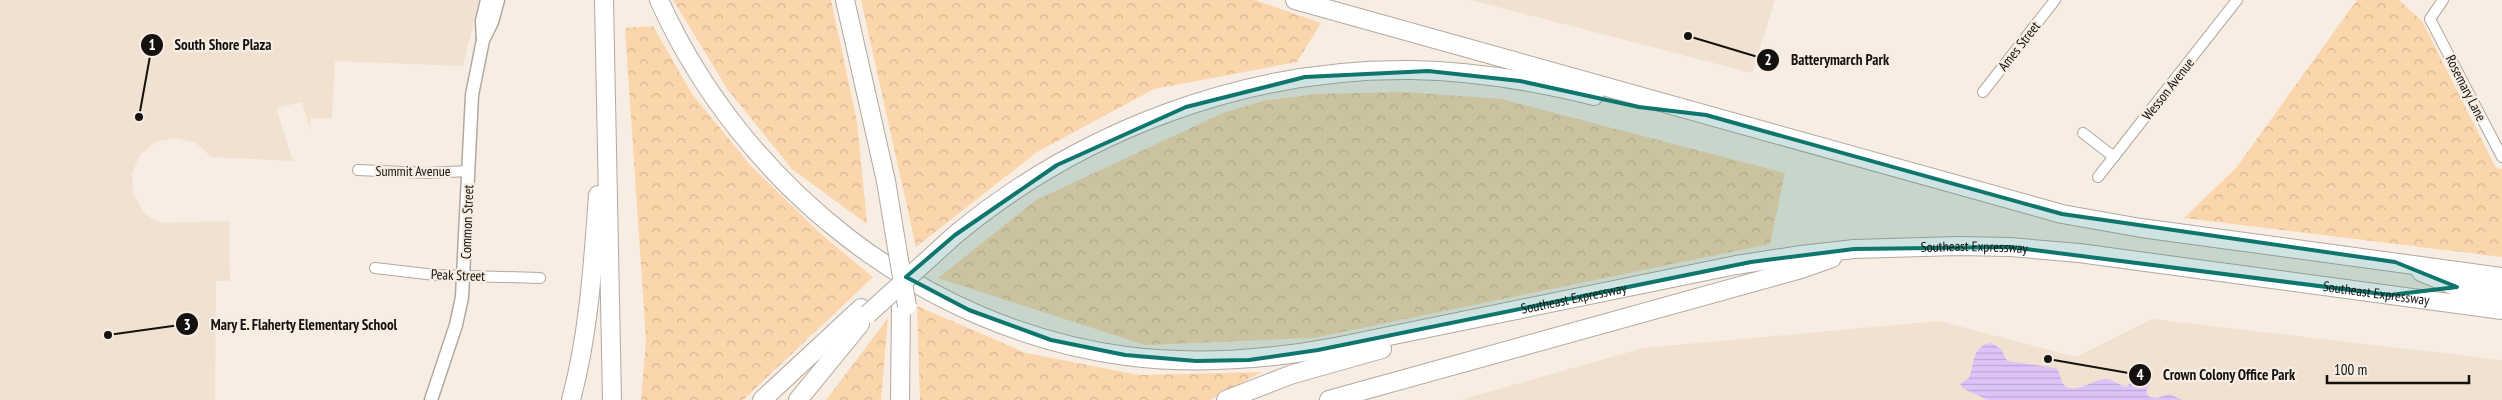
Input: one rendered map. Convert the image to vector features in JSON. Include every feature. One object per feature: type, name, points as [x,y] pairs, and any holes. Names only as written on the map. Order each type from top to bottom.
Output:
[{"type":"highway","points":[[604,0],[612,400]]},
{"type":"highway","points":[[659,0],[678,39],[715,99],[747,141],[782,180],[821,216],[877,259],[937,294],[985,317],[1051,340],[1108,353],[1161,359],[1213,361],[1283,356],[1451,324]]},
{"type":"highway","points":[[845,0],[886,180],[904,305],[912,400]]},
{"type":"highway","points":[[1295,0],[2067,215],[2133,226],[2502,277]]},
{"type":"highway","points":[[762,400],[982,213],[1034,178],[1112,137],[1202,101],[1297,79],[1366,71],[1446,72],[1520,81],[1639,107],[1706,115]]},
{"type":"highway","points":[[570,400],[580,366],[588,316],[599,185],[607,128]]},
{"type":"highway","name":"Southeast Expressway","points":[[1451,324],[1751,262],[1854,249],[1958,246],[2028,248],[2112,257],[2502,310]]},
{"type":"highway","points":[[1329,400],[1802,269],[1854,249]]},
{"type":"highway","points":[[2395,262],[2457,287]]},
{"type":"highway","points":[[2390,294],[2457,287],[2502,292]]},
{"type":"highway","points":[[900,400],[904,305]]},
{"type":"highway","points":[[798,400],[865,311]]},
{"type":"highway","points":[[1226,400],[1290,375],[1390,347],[1451,324]]},
{"type":"street","name":"Common Street","points":[[431,400],[456,325],[464,276],[472,95],[483,40],[482,21],[487,0]]},
{"type":"street","name":"Common Street","points":[[483,40],[492,22],[498,0]]},
{"type":"street","name":"Ames Street","points":[[1983,92],[2055,0]]},
{"type":"street","name":"Wesson Avenue","points":[[2098,177],[2237,0]]},
{"type":"street","name":"Rosemary Lane","points":[[2443,0],[2430,19],[2502,157]]},
{"type":"street","points":[[2084,133],[2114,157]]},
{"type":"street","name":"Summit Avenue","points":[[358,170],[426,173],[469,171]]},
{"type":"street","name":"Peak Street","points":[[375,268],[464,276],[540,278]]},
{"type":"highlighted area","points":[[1428,71],[1520,81],[1639,107],[1706,115],[2062,214],[2395,262],[2457,287],[2390,295],[2010,247],[1854,249],[1751,262],[1318,350],[1249,360],[1196,361],[1125,355],[1051,340],[969,310],[906,277],[955,235],[1057,165],[1186,107],[1305,77]]},
{"type":"shaded area","points":[[0,0],[479,0],[463,66],[335,61],[332,119],[311,118],[310,129],[302,102],[276,108],[293,161],[211,157],[196,143],[176,138],[156,142],[140,155],[132,173],[133,193],[143,211],[152,219],[163,223],[229,221],[230,281],[216,281],[215,400],[0,400]]},
{"type":"shaded area","points":[[1471,0],[1775,0],[1752,73]]},
{"type":"shaded area","points":[[2152,319],[2502,360],[2502,400],[1460,400],[1643,348],[1939,321],[2076,357]]},
{"type":"shaded area","points":[[1991,343],[2001,349],[2007,361],[2056,368],[2064,385],[2068,388],[2078,388],[2105,379],[2127,387],[2137,373],[2144,372],[2151,375],[2152,379],[2146,392],[2149,397],[2157,398],[2169,394],[2183,400],[1988,400],[1964,389],[1960,384],[1969,378],[1975,357],[1980,348]]},
{"type":"green space","points":[[673,0],[831,0],[857,121],[867,224],[792,169],[728,90]]},
{"type":"green space","points":[[861,0],[1255,0],[1321,23],[1297,62],[1154,89],[1037,152],[916,247]]},
{"type":"green space","points":[[2357,0],[2399,0],[2422,21],[2496,168],[2502,169],[2502,257],[2184,218],[2236,168]]},
{"type":"green space","points":[[653,26],[692,94],[751,166],[822,235],[873,277],[743,400],[641,400],[646,340],[625,28]]},
{"type":"green space","points":[[1405,92],[1501,99],[1785,173],[1770,244],[1313,338],[1145,345],[938,278],[1036,200],[1223,113],[1263,101],[1317,94]]},
{"type":"green space","points":[[917,306],[1026,353],[1139,375],[1262,372],[1210,400],[920,400]]},
{"type":"green space","points":[[888,318],[881,400],[826,400]]},
{"type":"place","name":"Batterymarch Park","points":[[1688,36]]},
{"type":"place","name":"South Shore Plaza","points":[[139,117]]},
{"type":"place","name":"Mary E. Flaherty Elementary School","points":[[108,335]]},
{"type":"place","name":"Crown Colony Office Park","points":[[2048,359]]}]
